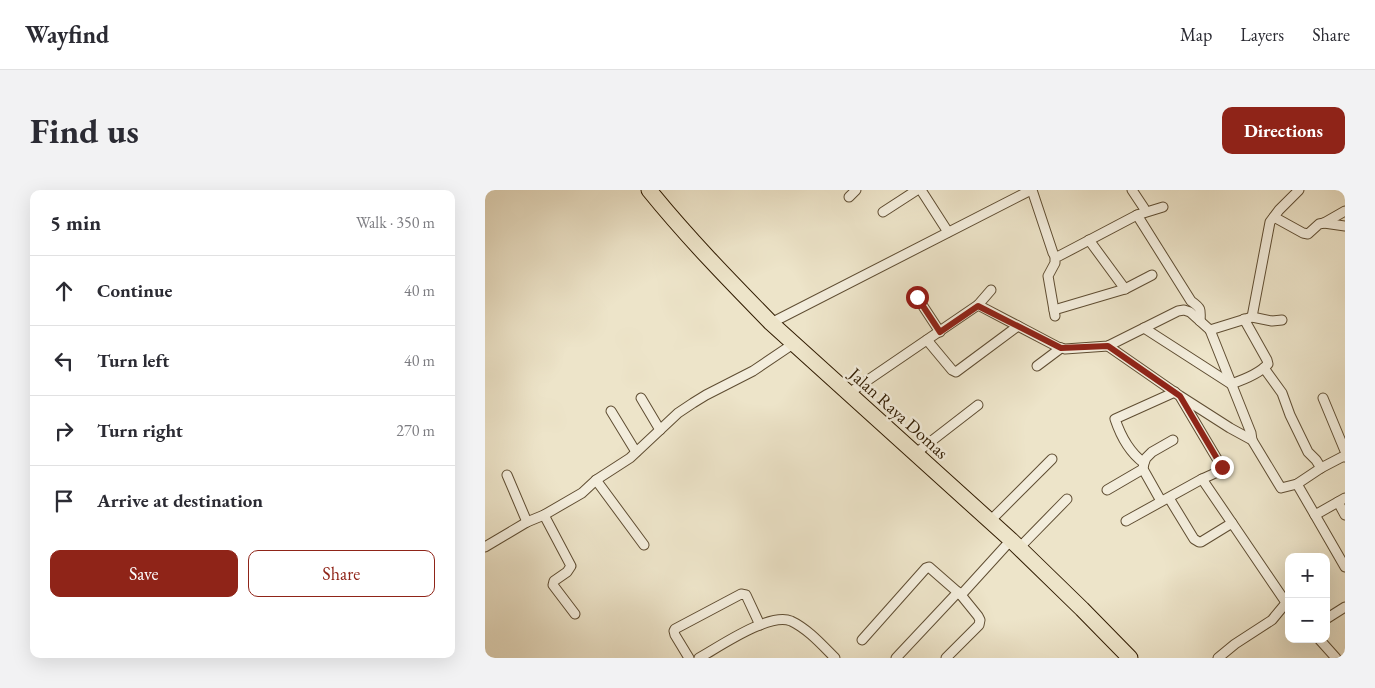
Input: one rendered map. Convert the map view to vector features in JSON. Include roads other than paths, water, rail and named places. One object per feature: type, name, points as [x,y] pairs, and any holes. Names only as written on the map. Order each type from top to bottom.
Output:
[{"type":"highway","name":"Jalan Raya Domas","points":[[649,190],[684,231],[771,323],[1015,544],[1083,609],[1130,658]]},
{"type":"street","points":[[849,197],[856,190]]},
{"type":"street","points":[[883,212],[919,190],[948,232]]},
{"type":"street","points":[[771,323],[1031,190],[1055,256],[1055,263],[1049,276],[1054,313],[1125,289],[1152,275]]},
{"type":"street","points":[[1132,190],[1141,214],[1191,301],[1201,310],[1200,321]]},
{"type":"street","points":[[1231,384],[1264,368],[1267,364],[1267,360],[1248,318],[1268,230],[1273,217],[1299,190]]},
{"type":"street","points":[[1055,256],[1059,256],[1141,214],[1163,207]]},
{"type":"street","points":[[1273,217],[1308,234],[1319,224],[1345,211]]},
{"type":"street","points":[[1324,223],[1345,226]]},
{"type":"street","points":[[1089,240],[1125,289]]},
{"type":"street","points":[[849,393],[978,306],[991,290]]},
{"type":"street","points":[[917,297],[940,332]]},
{"type":"street","points":[[978,306],[1061,348],[1108,346],[1178,311],[1190,312],[1210,330],[1251,433],[1252,440],[1281,488],[1297,484],[1321,468],[1345,457]]},
{"type":"street","points":[[1210,330],[1248,318],[1272,321],[1281,320]]},
{"type":"street","points":[[927,340],[951,370],[956,372],[1018,326]]},
{"type":"street","points":[[1145,328],[1231,384]]},
{"type":"street","points":[[485,547],[581,493],[630,458],[678,413],[706,395],[753,371],[793,344]]},
{"type":"street","points":[[1108,346],[1229,428],[1252,440]]},
{"type":"street","points":[[1037,366],[1061,348]]},
{"type":"street","points":[[1264,368],[1282,393],[1290,415],[1308,452],[1321,468]]},
{"type":"street","points":[[1177,394],[1115,419],[1125,442],[1134,456],[1144,466],[1194,539],[1201,542],[1232,523]]},
{"type":"street","points":[[1126,521],[1223,469],[1177,394]]},
{"type":"street","points":[[641,398],[660,430]]},
{"type":"street","points":[[1323,398],[1345,451]]},
{"type":"street","points":[[916,453],[978,405]]},
{"type":"street","points":[[611,411],[636,452]]},
{"type":"street","points":[[1107,490],[1144,466],[1146,458],[1152,452],[1173,440]]},
{"type":"street","points":[[990,521],[1052,459]]},
{"type":"street","points":[[507,475],[527,522]]},
{"type":"street","points":[[1202,479],[1285,602]]},
{"type":"street","points":[[597,480],[644,545]]},
{"type":"street","points":[[1297,484],[1345,567]]},
{"type":"street","points":[[896,658],[959,594],[1067,499]]},
{"type":"street","points":[[1315,515],[1342,500],[1345,515]]},
{"type":"street","points":[[544,515],[571,566],[567,572],[554,581],[553,585],[575,614]]},
{"type":"street","points":[[862,640],[926,568],[930,568],[959,594],[980,620],[979,625],[946,658]]},
{"type":"street","points":[[689,658],[675,635],[675,629],[741,594],[746,596],[760,625]]},
{"type":"street","points":[[1218,658],[1235,644],[1272,620],[1285,607]]},
{"type":"street","points":[[1330,616],[1345,607]]},
{"type":"street","points":[[699,658],[760,625],[780,619],[788,620],[806,630],[835,658]]},
{"type":"street","points":[[1323,643],[1336,658]]}]
